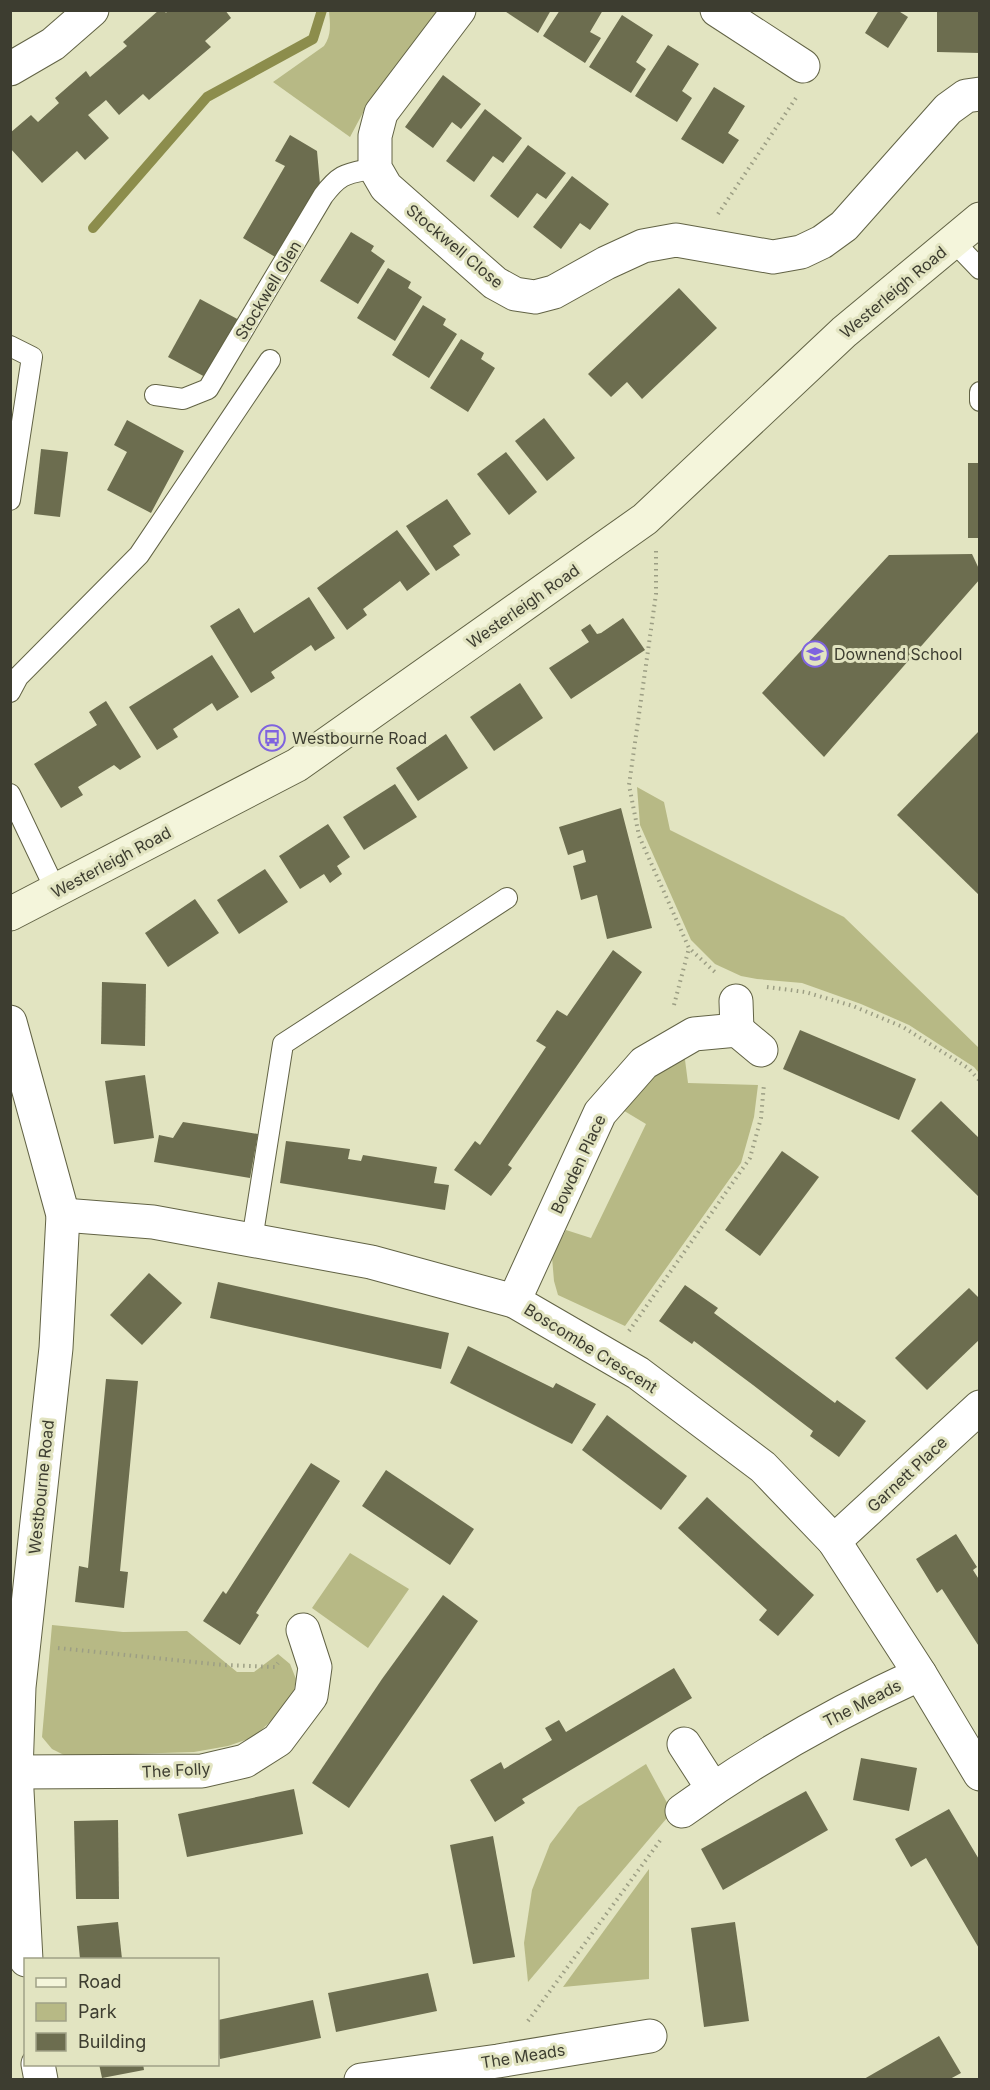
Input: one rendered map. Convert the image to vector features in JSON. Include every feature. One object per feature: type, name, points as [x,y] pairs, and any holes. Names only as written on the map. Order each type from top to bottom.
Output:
[{"type":"street","points":[[10,69],[53,44],[92,10]]},
{"type":"street","points":[[375,168],[375,136],[381,113],[459,10]]},
{"type":"street","points":[[717,10],[803,66]]},
{"type":"street","name":"Stockwell Close","points":[[375,168],[386,187],[495,283],[515,294],[535,297],[554,292],[606,263],[643,246],[676,240],[773,257],[801,252],[822,242],[844,226],[948,109],[966,96],[980,94]]},
{"type":"street","name":"Westerleigh Road","points":[[10,914],[297,765],[645,519],[844,332],[980,219]]},
{"type":"street","name":"Bowden Place","points":[[514,1301],[600,1113],[645,1063],[694,1034],[744,1009]]},
{"type":"street","name":"Westbourne Road","points":[[10,1022],[63,1215],[56,1348],[24,1644],[15,1687],[15,1772],[26,1958]]},
{"type":"street","name":"Boscombe Crescent","points":[[63,1215],[153,1222],[371,1262],[514,1301],[638,1373],[763,1467],[834,1541],[920,1674],[980,1774]]},
{"type":"street","name":"Garnett Place","points":[[834,1541],[980,1407]]},
{"type":"street","name":"The Folly","points":[[15,1772],[202,1771],[245,1761],[278,1740],[311,1696],[315,1667],[303,1629]]},
{"type":"street","name":"The Meads","points":[[682,1811],[759,1759],[855,1703],[920,1674]]},
{"type":"street","points":[[684,1744],[713,1789]]},
{"type":"street","name":"The Meads","points":[[361,2079],[498,2061],[650,2036]]},
{"type":"lane","name":"Stockwell Glen","points":[[155,395],[183,399],[208,389],[323,196],[335,180],[348,174],[375,168]]},
{"type":"lane","points":[[953,241],[980,269]]},
{"type":"lane","points":[[10,346],[32,357],[10,500]]},
{"type":"lane","points":[[10,692],[18,677],[139,555],[270,360]]},
{"type":"lane","points":[[980,392],[978,398],[980,401]]},
{"type":"lane","points":[[10,794],[56,891]]},
{"type":"lane","points":[[252,1240],[283,1044],[507,898]]},
{"type":"path","points":[[699,243],[801,91],[803,66]]},
{"type":"path","points":[[610,1358],[750,1158],[760,1118],[764,1079],[744,1009],[718,975],[689,948],[639,836],[629,785],[656,594],[657,548],[645,519]]},
{"type":"path","points":[[662,1053],[689,948]]},
{"type":"path","points":[[744,1009],[805,992],[854,1006],[903,1027],[969,1068],[980,1081]]},
{"type":"path","points":[[24,1644],[223,1665],[275,1667],[303,1629]]},
{"type":"path","points":[[498,2061],[682,1811]]},
{"type":"green space","points":[[329,11],[437,11],[366,107],[350,137],[273,82],[324,46],[329,33]]},
{"type":"green space","points":[[637,787],[664,802],[670,830],[844,917],[979,1048],[979,1073],[974,1067],[909,1025],[861,1004],[802,983],[741,976],[715,964],[691,940],[640,825]]},
{"type":"green space","points":[[684,1052],[688,1083],[758,1085],[754,1117],[741,1163],[625,1326],[558,1295],[552,1257],[566,1230],[591,1238],[646,1124],[621,1109],[652,1073]]},
{"type":"green space","points":[[350,1553],[409,1589],[368,1648],[312,1608]]},
{"type":"green space","points":[[52,1625],[123,1632],[187,1631],[237,1672],[254,1672],[278,1654],[290,1664],[296,1679],[292,1701],[254,1737],[228,1746],[194,1752],[66,1756],[52,1749],[42,1737]]},
{"type":"green space","points":[[646,1764],[672,1812],[528,1982],[524,1943],[532,1890],[550,1844],[578,1807]]},
{"type":"green space","points":[[649,1869],[649,1979],[563,1987]]},
{"type":"building","points":[[159,10],[164,10],[166,13],[168,10],[225,10],[231,18],[205,41],[211,47],[149,100],[143,94],[119,115],[106,100],[88,115],[109,138],[85,160],[77,151],[42,183],[10,148],[10,133],[31,115],[38,122],[59,103],[55,98],[86,71],[90,77],[127,46],[123,42]]},
{"type":"building","points":[[503,10],[551,10],[538,33]]},
{"type":"building","points":[[560,10],[603,10],[590,32],[601,38],[585,63],[543,36]]},
{"type":"building","points":[[879,10],[897,10],[908,17],[888,48],[865,33]]},
{"type":"building","points":[[937,10],[980,10],[980,53],[937,52]]},
{"type":"building","points":[[622,15],[653,35],[636,62],[646,69],[631,93],[589,67]]},
{"type":"building","points":[[668,45],[699,64],[682,91],[692,98],[677,122],[635,96]]},
{"type":"building","points":[[443,75],[481,104],[461,129],[452,122],[433,148],[405,127]]},
{"type":"building","points":[[714,87],[745,106],[728,133],[739,140],[723,164],[681,139]]},
{"type":"building","points":[[485,109],[522,138],[503,163],[493,156],[474,182],[446,161]]},
{"type":"building","points":[[290,135],[317,151],[320,184],[277,258],[243,238],[285,166],[275,161]]},
{"type":"building","points":[[528,145],[566,173],[546,199],[537,193],[518,218],[490,196]]},
{"type":"building","points":[[572,176],[609,204],[590,230],[580,223],[561,249],[533,227]]},
{"type":"building","points":[[351,232],[374,246],[371,251],[385,261],[358,304],[320,281]]},
{"type":"building","points":[[388,268],[411,282],[408,288],[422,297],[395,341],[357,318]]},
{"type":"building","points":[[679,288],[717,328],[642,399],[627,382],[611,397],[588,374]]},
{"type":"building","points":[[200,299],[241,321],[207,378],[168,357]]},
{"type":"building","points":[[423,305],[446,319],[443,325],[457,334],[429,378],[392,355]]},
{"type":"building","points":[[461,339],[484,353],[481,359],[495,368],[468,412],[430,388]]},
{"type":"building","points":[[544,418],[575,458],[547,481],[515,441]]},
{"type":"building","points":[[127,420],[184,451],[151,513],[107,490],[127,452],[114,445]]},
{"type":"building","points":[[41,449],[68,452],[60,517],[34,514]]},
{"type":"building","points":[[506,452],[537,492],[509,515],[477,474]]},
{"type":"building","points":[[968,463],[980,463],[980,538],[968,538]]},
{"type":"building","points":[[447,499],[471,534],[453,546],[460,555],[436,571],[406,526]]},
{"type":"building","points":[[397,530],[430,574],[407,591],[400,581],[363,609],[367,615],[347,630],[317,588]]},
{"type":"building","points":[[972,554],[980,571],[980,579],[824,757],[762,693],[889,555]]},
{"type":"building","points":[[309,597],[335,638],[315,651],[311,645],[271,672],[275,678],[251,693],[210,626],[239,608],[254,633]]},
{"type":"building","points":[[623,618],[645,650],[571,699],[549,668],[589,642],[581,630],[590,624],[597,634],[601,633]]},
{"type":"building","points":[[212,655],[239,697],[217,711],[212,703],[173,729],[178,737],[157,750],[129,707]]},
{"type":"building","points":[[520,683],[543,718],[494,751],[470,717]]},
{"type":"building","points":[[106,701],[141,757],[120,770],[114,765],[78,787],[83,795],[61,808],[34,764],[97,725],[89,712]]},
{"type":"building","points":[[980,730],[980,896],[897,815]]},
{"type":"building","points":[[446,734],[468,768],[418,801],[396,768]]},
{"type":"building","points":[[395,784],[417,817],[364,850],[343,817]]},
{"type":"building","points":[[621,808],[652,928],[607,939],[597,895],[581,900],[573,866],[586,862],[583,850],[568,855],[559,827]]},
{"type":"building","points":[[328,824],[350,857],[337,866],[342,874],[330,883],[324,874],[300,889],[279,856]]},
{"type":"building","points":[[265,869],[288,902],[239,934],[217,900]]},
{"type":"building","points":[[195,899],[219,933],[168,967],[145,933]]},
{"type":"building","points":[[613,950],[642,972],[508,1165],[512,1168],[491,1196],[454,1170],[475,1141],[480,1145],[546,1047],[536,1041],[557,1010],[567,1016]]},
{"type":"building","points":[[102,982],[146,984],[145,1046],[101,1044]]},
{"type":"building","points":[[800,1030],[916,1079],[899,1120],[783,1069]]},
{"type":"building","points":[[145,1075],[154,1138],[114,1144],[105,1081]]},
{"type":"building","points":[[941,1101],[980,1139],[980,1198],[911,1131]]},
{"type":"building","points":[[183,1122],[258,1134],[250,1178],[154,1162],[159,1135],[173,1138]]},
{"type":"building","points":[[286,1141],[350,1149],[348,1159],[361,1161],[363,1155],[437,1167],[434,1183],[449,1185],[445,1210],[280,1183]]},
{"type":"building","points":[[782,1151],[819,1177],[760,1256],[725,1230]]},
{"type":"building","points":[[149,1273],[182,1303],[142,1345],[110,1315]]},
{"type":"building","points":[[218,1282],[449,1333],[441,1369],[210,1318]]},
{"type":"building","points":[[685,1285],[718,1308],[714,1313],[835,1403],[837,1400],[866,1421],[839,1457],[810,1436],[813,1431],[753,1385],[694,1341],[692,1344],[659,1321]]},
{"type":"building","points":[[969,1288],[980,1299],[980,1339],[927,1390],[895,1358]]},
{"type":"building","points":[[468,1346],[553,1388],[556,1383],[596,1404],[572,1444],[450,1383]]},
{"type":"building","points":[[106,1379],[138,1381],[120,1571],[128,1572],[124,1608],[75,1602],[79,1566],[88,1568]]},
{"type":"building","points":[[607,1415],[687,1476],[661,1510],[582,1450]]},
{"type":"building","points":[[311,1463],[340,1481],[256,1613],[259,1615],[240,1645],[203,1621],[223,1591],[226,1594]]},
{"type":"building","points":[[386,1470],[474,1529],[450,1565],[362,1506]]},
{"type":"building","points":[[707,1497],[814,1595],[778,1636],[759,1620],[767,1610],[678,1528]]},
{"type":"building","points":[[956,1534],[977,1567],[973,1570],[980,1581],[980,1648],[942,1589],[937,1593],[916,1559]]},
{"type":"building","points":[[443,1595],[478,1621],[349,1808],[312,1783],[382,1679]]},
{"type":"building","points":[[674,1668],[692,1698],[522,1799],[525,1803],[495,1822],[470,1780],[501,1762],[504,1769],[552,1740],[545,1728],[559,1720],[566,1732]]},
{"type":"building","points":[[861,1758],[917,1768],[909,1811],[853,1800]]},
{"type":"building","points":[[294,1789],[303,1834],[187,1857],[178,1814]]},
{"type":"building","points":[[806,1791],[828,1830],[723,1890],[701,1849]]},
{"type":"building","points":[[949,1809],[980,1861],[980,1950],[926,1858],[911,1867],[895,1839]]},
{"type":"building","points":[[118,1820],[119,1899],[76,1899],[74,1821]]},
{"type":"building","points":[[493,1836],[515,1957],[473,1964],[450,1845]]},
{"type":"building","points":[[118,1922],[122,1958],[80,1958],[77,1926]]},
{"type":"building","points":[[735,1922],[749,2021],[704,2027],[691,1928]]},
{"type":"building","points":[[428,1973],[437,2011],[336,2032],[328,1993]]},
{"type":"building","points":[[313,2000],[321,2038],[220,2059],[219,2020]]},
{"type":"building","points":[[939,2036],[961,2073],[950,2079],[864,2079]]},
{"type":"building","points":[[99,2066],[143,2066],[144,2070],[102,2078]]},
{"type":"waterway","points":[[93,228],[207,97],[313,39],[322,10]]},
{"type":"place","name":"Downend School","points":[[815,654]]},
{"type":"place","name":"Westbourne Road","points":[[272,738]]}]
